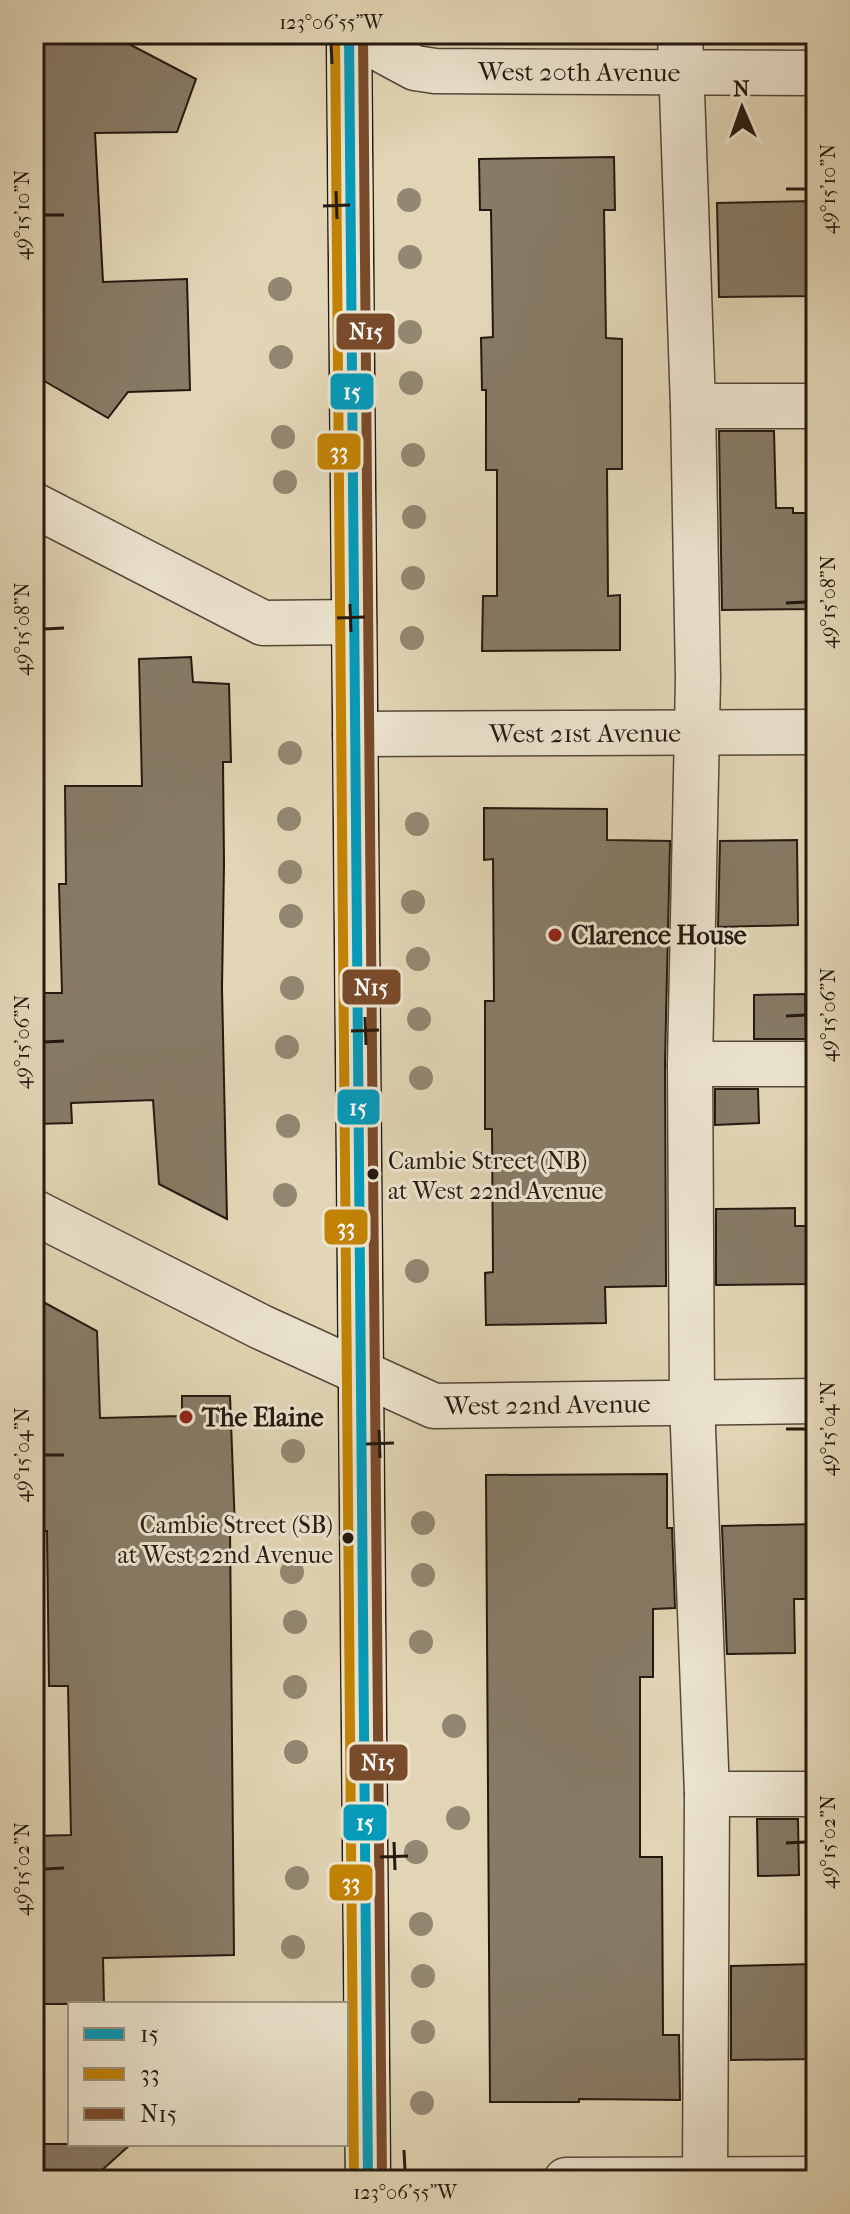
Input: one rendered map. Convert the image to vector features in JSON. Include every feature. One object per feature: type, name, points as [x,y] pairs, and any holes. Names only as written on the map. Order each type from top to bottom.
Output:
[{"type":"main road","points":[[351,34],[368,2180]]},
{"type":"street","name":"West 20th Avenue","points":[[351,34],[415,68],[435,71],[681,54],[816,73]]},
{"type":"street","points":[[681,54],[693,406],[698,679],[690,1064],[692,1402],[707,1794],[705,2179]]},
{"type":"street","points":[[693,406],[816,406]]},
{"type":"street","points":[[34,505],[263,623],[354,622]]},
{"type":"street","name":"West 21st Avenue","points":[[355,734],[816,732]]},
{"type":"street","points":[[690,1064],[816,1064]]},
{"type":"street","name":"West 22nd Avenue","points":[[34,1212],[261,1327],[434,1406],[816,1401]]},
{"type":"street","points":[[707,1794],[816,1794]]},
{"type":"street","points":[[566,2180],[816,2179]]},
{"type":"building","points":[[34,34],[110,34],[196,79],[177,132],[95,133],[103,282],[187,279],[190,390],[128,392],[108,418],[34,375]]},
{"type":"building","points":[[614,157],[615,210],[604,210],[606,338],[622,339],[622,469],[607,469],[608,596],[620,595],[620,650],[482,651],[483,596],[497,596],[497,470],[486,470],[486,390],[482,390],[481,338],[493,337],[491,210],[480,210],[479,159]]},
{"type":"building","points":[[816,201],[816,296],[719,297],[717,203]]},
{"type":"building","points":[[719,431],[774,431],[776,508],[793,508],[793,513],[816,513],[816,609],[722,610]]},
{"type":"building","points":[[191,657],[193,682],[229,684],[231,762],[223,762],[222,988],[227,1219],[159,1184],[153,1100],[71,1103],[72,1123],[34,1124],[34,993],[62,993],[59,884],[66,884],[65,786],[142,786],[139,659]]},
{"type":"building","points":[[484,808],[607,809],[607,840],[670,841],[665,1063],[666,1286],[605,1287],[606,1323],[486,1325],[485,1273],[493,1272],[492,1129],[485,1129],[485,1001],[494,1001],[493,859],[484,860]]},
{"type":"building","points":[[797,840],[798,925],[718,927],[720,841]]},
{"type":"building","points":[[805,994],[806,1039],[754,1039],[754,995]]},
{"type":"building","points":[[715,1089],[758,1089],[759,1123],[715,1125]]},
{"type":"building","points":[[795,1208],[795,1226],[816,1226],[816,1284],[716,1285],[716,1209]]},
{"type":"building","points":[[34,1297],[97,1331],[100,1418],[182,1416],[182,1396],[230,1396],[235,1528],[230,1528],[234,1955],[103,1958],[104,2002],[40,2004],[37,1836],[71,1835],[68,1686],[49,1686],[47,1531],[34,1531]]},
{"type":"building","points":[[667,1474],[667,1528],[672,1528],[675,1608],[653,1609],[653,1677],[640,1677],[640,1857],[662,1857],[663,2035],[679,2035],[680,2100],[490,2102],[486,1475]]},
{"type":"building","points":[[816,1524],[816,1599],[794,1599],[795,1653],[727,1654],[722,1526]]},
{"type":"building","points":[[757,1819],[798,1819],[799,1875],[758,1876]]},
{"type":"building","points":[[816,1964],[816,2059],[731,2060],[731,1966]]},
{"type":"building","points":[[41,2144],[129,2146],[91,2180],[41,2180]]},
{"type":"transit line","name":"33","points":[[335,34],[354,2180]]},
{"type":"transit line","name":"15","points":[[349,34],[368,2180]]},
{"type":"transit line","name":"N15","points":[[363,34],[382,2180]]},
{"type":"place","name":"Clarence House","points":[[555,935]]},
{"type":"place","name":"Cambie Street (NB) at West 22nd Avenue","points":[[373,1174]]},
{"type":"place","name":"The Elaine","points":[[186,1417]]},
{"type":"place","name":"Cambie Street (SB) at West 22nd Avenue","points":[[348,1538]]}]
